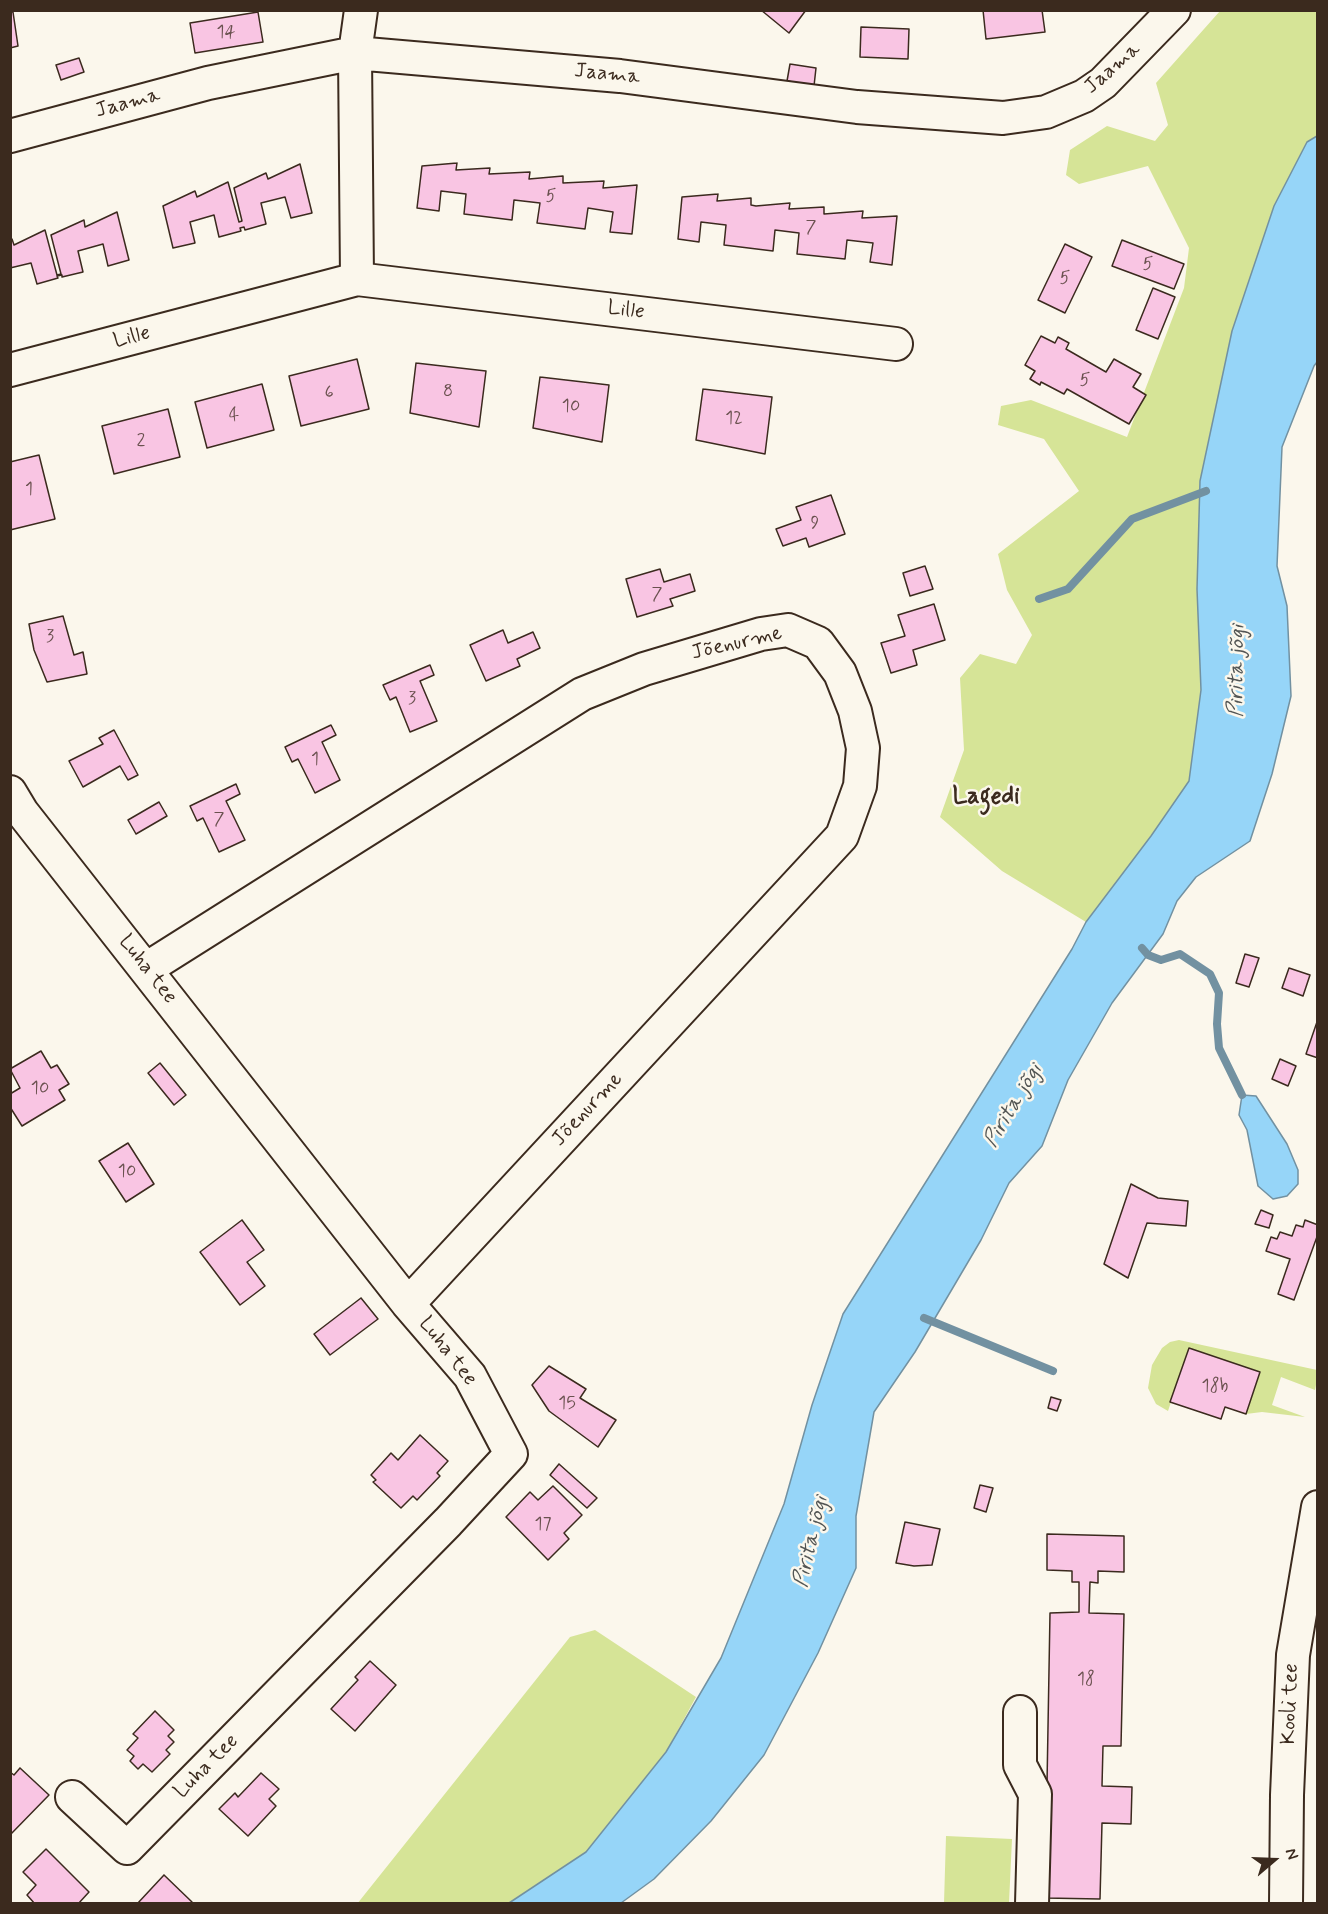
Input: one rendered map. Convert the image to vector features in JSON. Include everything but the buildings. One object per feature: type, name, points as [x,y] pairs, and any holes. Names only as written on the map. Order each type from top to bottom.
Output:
[{"type":"street","points":[[357,279],[355,52],[361,10]]},
{"type":"street","name":"Jaama","points":[[10,136],[208,83],[355,52],[620,75],[857,107],[1003,118],[1046,112],[1084,96],[1103,83],[1174,10]]},
{"type":"street","name":"Lille","points":[[10,370],[357,279],[896,344]]},
{"type":"street","name":"Jõenurme","points":[[146,969],[582,694],[644,669],[761,634],[788,630],[818,643],[840,673],[855,711],[863,748],[860,786],[842,836],[408,1304]]},
{"type":"street","name":"Luha tee","points":[[10,792],[22,812],[408,1304],[470,1376],[512,1454],[127,1848],[72,1797]]},
{"type":"street","name":"Kooli tee","points":[[1286,1904],[1287,1795],[1293,1655],[1317,1507]]},
{"type":"street","points":[[1020,1712],[1020,1765],[1035,1794],[1032,1904]]},
{"type":"green space","points":[[1220,11],[1317,11],[1317,136],[1307,142],[1274,206],[1232,331],[1200,480],[1197,589],[1201,690],[1189,781],[1086,922],[1002,871],[940,817],[964,750],[960,678],[980,654],[1016,664],[1032,635],[1007,590],[998,554],[1079,491],[1044,439],[998,425],[1001,406],[1031,400],[1127,437],[1184,288],[1189,248],[1148,166],[1079,184],[1066,175],[1070,150],[1107,126],[1155,141],[1168,125],[1156,83]]},
{"type":"green space","points":[[1179,1340],[1317,1370],[1315,1390],[1281,1377],[1272,1405],[1305,1417],[1262,1412],[1246,1414],[1260,1372],[1189,1348],[1168,1411],[1156,1404],[1148,1388],[1152,1365],[1162,1348],[1170,1342]]},
{"type":"green space","points":[[595,1630],[696,1697],[666,1752],[586,1852],[509,1903],[357,1904],[570,1637]]},
{"type":"green space","points":[[946,1836],[1012,1839],[1009,1903],[944,1903]]},
{"type":"water","name":"Pirita jõgi","points":[[1317,136],[1317,362],[1282,447],[1277,566],[1287,606],[1291,696],[1272,774],[1250,841],[1196,877],[1177,901],[1163,934],[1112,1003],[1068,1080],[1042,1146],[1009,1183],[981,1240],[915,1352],[874,1412],[856,1516],[856,1568],[818,1653],[764,1755],[711,1821],[654,1879],[621,1903],[509,1903],[586,1852],[666,1752],[721,1658],[784,1504],[812,1405],[843,1314],[1072,949],[1086,922],[1189,781],[1201,690],[1197,589],[1200,481],[1232,331],[1274,206],[1307,142]]},
{"type":"water","points":[[1242,1095],[1256,1096],[1287,1144],[1298,1170],[1298,1184],[1287,1196],[1273,1199],[1258,1186],[1247,1130],[1239,1115]]},
{"type":"waterway","points":[[1039,599],[1068,589],[1132,519],[1206,491]]},
{"type":"waterway","points":[[1142,948],[1148,955],[1161,960],[1180,954],[1210,974],[1219,993],[1217,1024],[1219,1048],[1242,1095]]},
{"type":"waterway","points":[[924,1318],[1053,1371]]},
{"type":"district","name":"Lagedi","points":[[986,798]]}]
